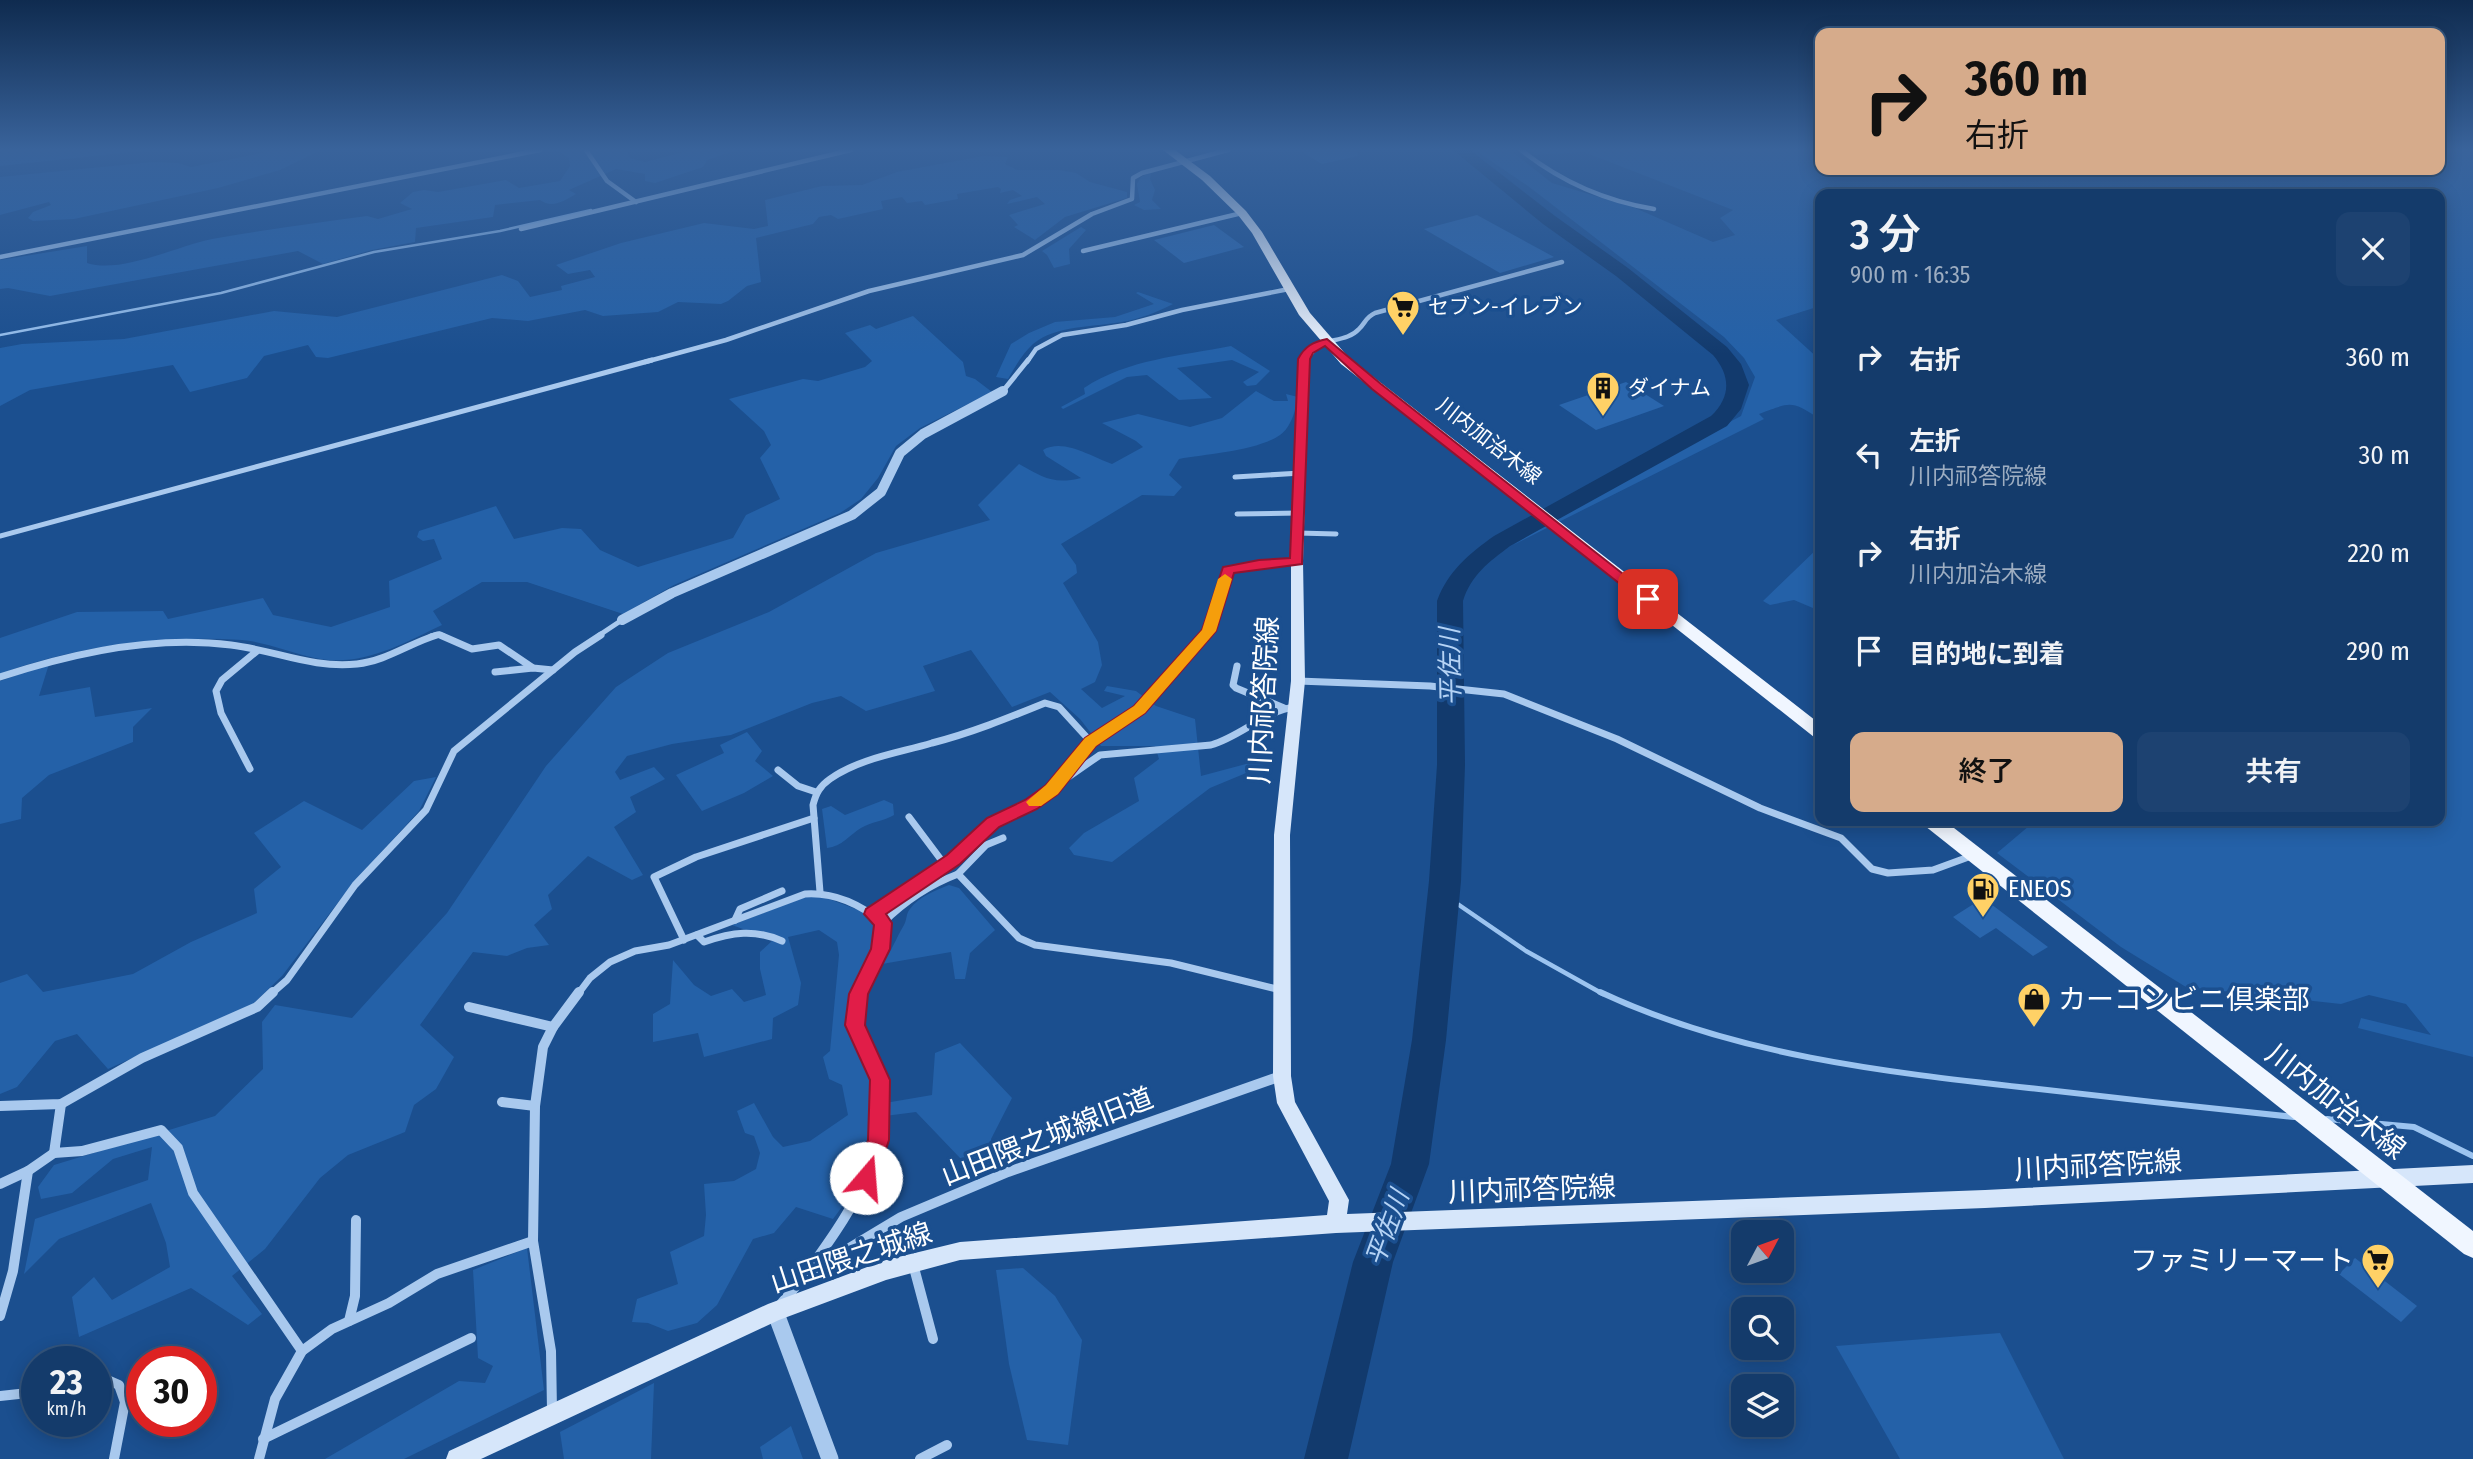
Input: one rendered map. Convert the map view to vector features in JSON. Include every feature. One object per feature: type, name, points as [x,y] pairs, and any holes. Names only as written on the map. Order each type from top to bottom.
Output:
[{"type":"main road","name":"川内加治木線","points":[[1246,218],[1257,232],[1289,289],[1327,342],[1377,387],[1815,729]]},
{"type":"main road","name":"川内祁答院線","points":[[1327,342],[1308,351],[1304,359],[1297,561],[1298,681],[1290,707],[1282,835],[1282,1076],[1286,1103],[1296,1125],[1339,1200],[1336,1224],[2138,1192],[2473,1174]]},
{"type":"main road","name":"川内加治木線","points":[[1938,826],[2473,1245]]},
{"type":"main road","name":"山田隈之城線","points":[[457,1459],[775,1311],[886,1270],[960,1251],[1336,1224]]},
{"type":"street","points":[[0,257],[196,218]]},
{"type":"street","points":[[521,229],[565,218]]},
{"type":"street","points":[[0,536],[726,340],[869,290],[1023,255],[1087,218]]},
{"type":"street","points":[[1083,251],[1221,218]]},
{"type":"street","points":[[1327,342],[1354,335],[1361,330],[1366,317],[1375,313],[1562,261]]},
{"type":"street","points":[[0,1106],[61,1104],[142,1058],[257,1007],[286,980],[355,886],[426,810],[454,751],[553,670],[622,620],[673,593],[852,515],[881,492],[900,453],[923,433],[1003,391],[1036,349],[1062,335],[1126,325],[1182,310],[1289,289]]},
{"type":"street","points":[[1235,477],[1301,473]]},
{"type":"street","points":[[1237,514],[1299,513]]},
{"type":"street","points":[[1298,533],[1336,534]]},
{"type":"street","points":[[1052,789],[1091,742],[1140,709],[1209,631],[1228,570],[1297,561]]},
{"type":"street","points":[[0,677],[50,660],[154,645],[206,642],[329,666],[359,664],[386,658],[439,634],[451,637],[472,649],[499,645],[533,668]]},
{"type":"street","points":[[250,769],[221,713],[216,691],[222,680],[257,651]]},
{"type":"street","points":[[1237,666],[1233,685],[1236,688],[1290,707]]},
{"type":"street","points":[[495,672],[533,668],[553,670]]},
{"type":"street","points":[[1298,681],[1430,686],[1504,694],[1617,739],[1760,808],[1841,838],[1871,869],[1888,873],[1933,870],[1975,855]]},
{"type":"street","points":[[820,892],[814,818],[816,792],[830,779],[853,767],[895,752],[934,743],[1045,703],[1059,707],[1091,742]]},
{"type":"street","points":[[873,914],[945,865],[993,823],[1031,804],[1100,755],[1211,745],[1228,740],[1290,707]]},
{"type":"street","points":[[778,770],[798,786],[816,792]]},
{"type":"street","points":[[909,817],[945,865]]},
{"type":"street","points":[[684,940],[654,877],[696,857],[814,818]]},
{"type":"street","points":[[806,1274],[845,1219],[866,1178],[879,1140],[880,1080],[855,1025],[859,994],[881,949],[883,923],[899,907],[939,881],[958,874],[986,845],[1003,838]]},
{"type":"street","points":[[958,874],[1019,937],[1035,945],[1171,964],[1282,990]]},
{"type":"street","points":[[735,920],[740,909],[782,891]]},
{"type":"street","points":[[552,1415],[551,1351],[533,1241],[535,1106],[544,1047],[553,1027],[590,978],[610,962],[635,951],[684,940],[805,894],[820,892],[873,914],[883,923]]},
{"type":"street","points":[[697,935],[704,942],[751,930],[768,933],[782,941]]},
{"type":"street","points":[[469,1007],[553,1027]]},
{"type":"street","name":"山田隈之城線旧道","points":[[775,1311],[806,1274],[901,1217],[1105,1137],[1282,1076]]},
{"type":"street","points":[[502,1102],[535,1106]]},
{"type":"street","points":[[54,1153],[61,1104]]},
{"type":"street","points":[[0,1184],[28,1171],[54,1153],[82,1151],[161,1129],[178,1148],[193,1193],[302,1351]]},
{"type":"street","points":[[0,1316],[13,1271],[28,1171]]},
{"type":"street","points":[[349,1321],[355,1296],[356,1220]]},
{"type":"street","points":[[259,1459],[275,1399],[302,1351],[332,1329],[389,1303],[437,1274],[533,1241]]},
{"type":"street","points":[[913,1263],[933,1339]]},
{"type":"street","points":[[775,1311],[830,1459]]},
{"type":"street","points":[[263,1439],[471,1338]]},
{"type":"street","points":[[112,1382],[119,1385],[125,1402],[114,1459]]},
{"type":"street","points":[[0,1396],[21,1394]]},
{"type":"street","points":[[920,1459],[947,1445]]},
{"type":"shaded area","points":[[28,218],[78,218],[74,219],[33,221]]},
{"type":"shaded area","points":[[353,218],[485,218],[416,228],[415,242],[372,250],[323,264],[298,251],[50,296],[0,289],[0,260],[87,246],[87,263],[116,265],[212,239]]},
{"type":"shaded area","points":[[767,218],[818,218],[813,224],[756,238],[761,282],[747,286],[721,304],[678,302],[658,312],[603,316],[585,310],[528,321],[492,318],[328,358],[316,357],[308,345],[264,356],[247,378],[190,392],[173,365],[30,390],[0,406],[0,348],[22,344],[124,339],[274,311],[337,317],[502,275],[518,281],[530,297],[562,290],[561,286],[595,277],[590,270],[568,274],[556,265],[621,243],[704,223],[754,229],[768,226]]},
{"type":"shaded area","points":[[1012,218],[1064,218],[1035,240],[1014,227],[1018,225]]},
{"type":"shaded area","points":[[1570,218],[1658,218],[1713,242],[1735,235],[1720,218],[1815,218],[1815,308],[1776,320],[1815,355],[1815,416],[1791,405],[1759,414],[1764,419],[1513,545],[1606,487],[1741,416],[1755,377],[1744,358],[1724,337]]},
{"type":"shaded area","points":[[2445,218],[2473,218],[2473,1057],[2358,1028],[2361,1018],[2431,1035],[2406,1004],[2369,995],[2341,1004],[2186,987],[2121,947],[1997,853],[2029,826],[2445,826]]},
{"type":"shaded area","points":[[1081,227],[1086,230],[1069,249],[1070,264],[1054,268],[1042,251]]},
{"type":"shaded area","points":[[1136,293],[1173,304],[1129,321],[1053,333],[1029,348],[1008,379],[996,377],[1011,344],[1029,333],[1055,322],[1115,317],[1154,304]]},
{"type":"shaded area","points":[[913,316],[963,362],[966,376],[975,379],[992,392],[920,428],[896,446],[878,478],[861,499],[840,513],[674,585],[623,614],[527,582],[482,582],[433,611],[442,625],[365,657],[332,660],[251,641],[181,639],[88,650],[58,656],[0,674],[0,638],[77,612],[163,611],[168,619],[263,598],[273,615],[331,627],[390,607],[389,581],[442,559],[434,539],[423,541],[417,537],[419,531],[496,506],[514,539],[562,528],[581,529],[600,550],[638,567],[733,538],[746,515],[780,499],[760,458],[771,445],[764,431],[729,399],[803,379],[818,381],[865,367],[872,361],[845,333],[870,325],[876,329]]},
{"type":"shaded area","points":[[1231,346],[1270,371],[1256,385],[1247,386],[1243,382],[1259,372],[1232,360],[1177,368],[1212,398],[1179,400],[1147,375],[1127,377],[1063,409],[1061,407],[1085,394],[1084,388],[1119,371],[1155,360]]},
{"type":"shaded area","points":[[1256,391],[1274,401],[1288,401],[1286,394],[1298,397],[1290,423],[1284,432],[1258,445],[1179,459],[1169,475],[1182,487],[1174,496],[1142,495],[1061,544],[1076,565],[1077,573],[1063,583],[1098,642],[1102,665],[1095,682],[1081,689],[1102,708],[1125,696],[1104,691],[1107,686],[1136,691],[1156,706],[1195,719],[1201,776],[1261,760],[1263,766],[1210,788],[1112,862],[1074,855],[1069,848],[1084,833],[1139,801],[1134,778],[1159,759],[1155,746],[1101,746],[1080,719],[1050,692],[1012,707],[971,650],[923,666],[935,691],[866,711],[841,696],[812,703],[731,735],[672,744],[627,756],[615,772],[620,780],[654,767],[665,779],[630,797],[636,812],[614,827],[643,875],[632,880],[588,856],[548,895],[552,909],[534,925],[549,945],[527,948],[507,956],[473,952],[420,1025],[454,1057],[436,1089],[414,1105],[405,1132],[348,1155],[320,1178],[265,1249],[232,1276],[262,1314],[248,1325],[191,1288],[79,1337],[72,1297],[94,1277],[112,1300],[170,1267],[166,1243],[151,1203],[59,1239],[24,1274],[35,1219],[148,1180],[152,1147],[113,1159],[72,1193],[41,1199],[38,1187],[54,1165],[215,1116],[263,1069],[262,1022],[275,1005],[352,1018],[447,913],[546,766],[616,687],[668,653],[769,612],[876,553],[990,520],[978,505],[1019,464],[1055,480],[1081,478],[1046,456],[1043,450],[1069,447],[1112,464],[1143,447],[1102,423],[1138,414],[1190,427],[1222,418]]},
{"type":"shaded area","points":[[1815,551],[1815,609],[1794,600],[1770,605],[1763,601]]},
{"type":"shaded area","points":[[49,664],[39,696],[90,687],[95,717],[152,708],[133,727],[133,742],[49,775],[22,798],[21,819],[0,824],[0,681]]},
{"type":"shaded area","points":[[747,732],[762,751],[755,761],[773,776],[744,793],[702,811],[676,775],[724,753],[720,745]]},
{"type":"shaded area","points":[[436,777],[419,811],[352,884],[282,976],[253,1004],[108,1069],[77,1034],[55,1041],[17,1087],[0,1094],[0,983],[27,974],[43,992],[133,974],[191,942],[257,913],[254,889],[281,867],[254,833],[304,801],[362,830],[414,781]]},
{"type":"shaded area","points":[[884,800],[893,804],[894,815],[865,826],[841,843],[827,848],[822,809],[831,806],[845,815]]},
{"type":"shaded area","points":[[949,885],[959,888],[995,930],[970,953],[965,979],[955,979],[951,952],[882,964],[913,905],[928,894]]},
{"type":"shaded area","points":[[818,895],[864,912],[879,925],[877,951],[854,995],[850,1028],[869,1075],[875,1132],[856,1188],[833,1219],[796,1207],[774,1233],[753,1239],[717,1305],[697,1323],[668,1331],[648,1323],[632,1322],[637,1299],[678,1284],[670,1252],[704,1236],[704,1184],[734,1181],[756,1169],[760,1153],[754,1136],[745,1133],[737,1111],[754,1103],[773,1137],[783,1147],[810,1141],[848,1115],[842,1085],[829,1079],[823,1057],[830,1051],[839,955],[837,942],[819,930],[788,937],[801,983],[798,1005],[773,1018],[772,1039],[704,1057],[698,1033],[653,1042],[653,1014],[670,1004],[673,960],[694,985],[711,996],[732,989],[744,1002],[766,995],[760,969],[760,952],[773,940],[732,925],[805,897]]},
{"type":"shaded area","points":[[960,1043],[1012,1098],[991,1139],[995,1165],[961,1159],[916,1112],[885,1116],[885,1103],[932,1095],[935,1053]]},
{"type":"shaded area","points":[[527,1248],[544,1390],[404,1459],[325,1459],[459,1381],[485,1383],[493,1366],[478,1358],[473,1270]]},
{"type":"shaded area","points":[[1023,1268],[1055,1296],[1082,1340],[1068,1445],[1027,1440],[1009,1364],[996,1270]]},
{"type":"shaded area","points":[[2000,1333],[2064,1459],[1900,1459],[1836,1346]]},
{"type":"shaded area","points":[[654,1383],[651,1459],[564,1459],[560,1432]]},
{"type":"shaded area","points":[[791,1426],[803,1459],[763,1459],[760,1447]]},
{"type":"building","points":[[1465,218],[1483,218],[1554,257],[1500,273],[1424,229]]},
{"type":"building","points":[[1214,225],[1244,247],[1184,263],[1154,240]]},
{"type":"building","name":"ダイナム","points":[[1626,382],[1664,406],[1596,430],[1559,405]]},
{"type":"building","name":"ENEOS","points":[[1983,898],[2048,947],[2033,956],[1996,928],[1980,938],[1953,917]]},
{"type":"building","name":"ファミリーマート","points":[[2355,1258],[2417,1306],[2401,1322],[2339,1274]]},
{"type":"waterway","points":[[0,335],[221,293],[374,252],[500,231],[556,218]]},
{"type":"waterway","name":"平佐川","points":[[1326,1459],[1373,1262],[1410,1164],[1429,1040],[1445,881],[1451,765],[1450,601],[1458,581],[1485,553],[1719,421],[1731,409],[1739,385],[1731,364],[1720,351],[1622,272],[1547,218]]},
{"type":"waterway","points":[[1443,894],[1526,951],[1603,994]]},
{"type":"waterway","points":[[1600,992],[1651,1014],[1703,1031],[1810,1058],[1974,1082],[2294,1117]]},
{"type":"waterway","points":[[2327,1119],[2414,1127],[2473,1156]]},
{"type":"slow traffic","points":[[1035,802],[1052,789],[1091,742],[1140,709],[1209,631],[1225,579]]},
{"type":"place","name":"セブン-イレブン","points":[[1403,337]]},
{"type":"place","name":"ダイナム","points":[[1603,418]]},
{"type":"place","name":"ENEOS","points":[[1983,919]]},
{"type":"place","name":"カーコンビニ倶楽部","points":[[2034,1029]]},
{"type":"place","name":"ファミリーマート","points":[[2378,1290]]},
{"type":"route","points":[[866,1178],[879,1140],[880,1080],[855,1025],[859,994],[881,949],[883,923],[873,914],[953,860],[993,823],[1031,804],[1052,789],[1091,742],[1140,709],[1209,631],[1228,570],[1297,561],[1304,359],[1308,351],[1327,342],[1377,387],[1648,599]]}]
